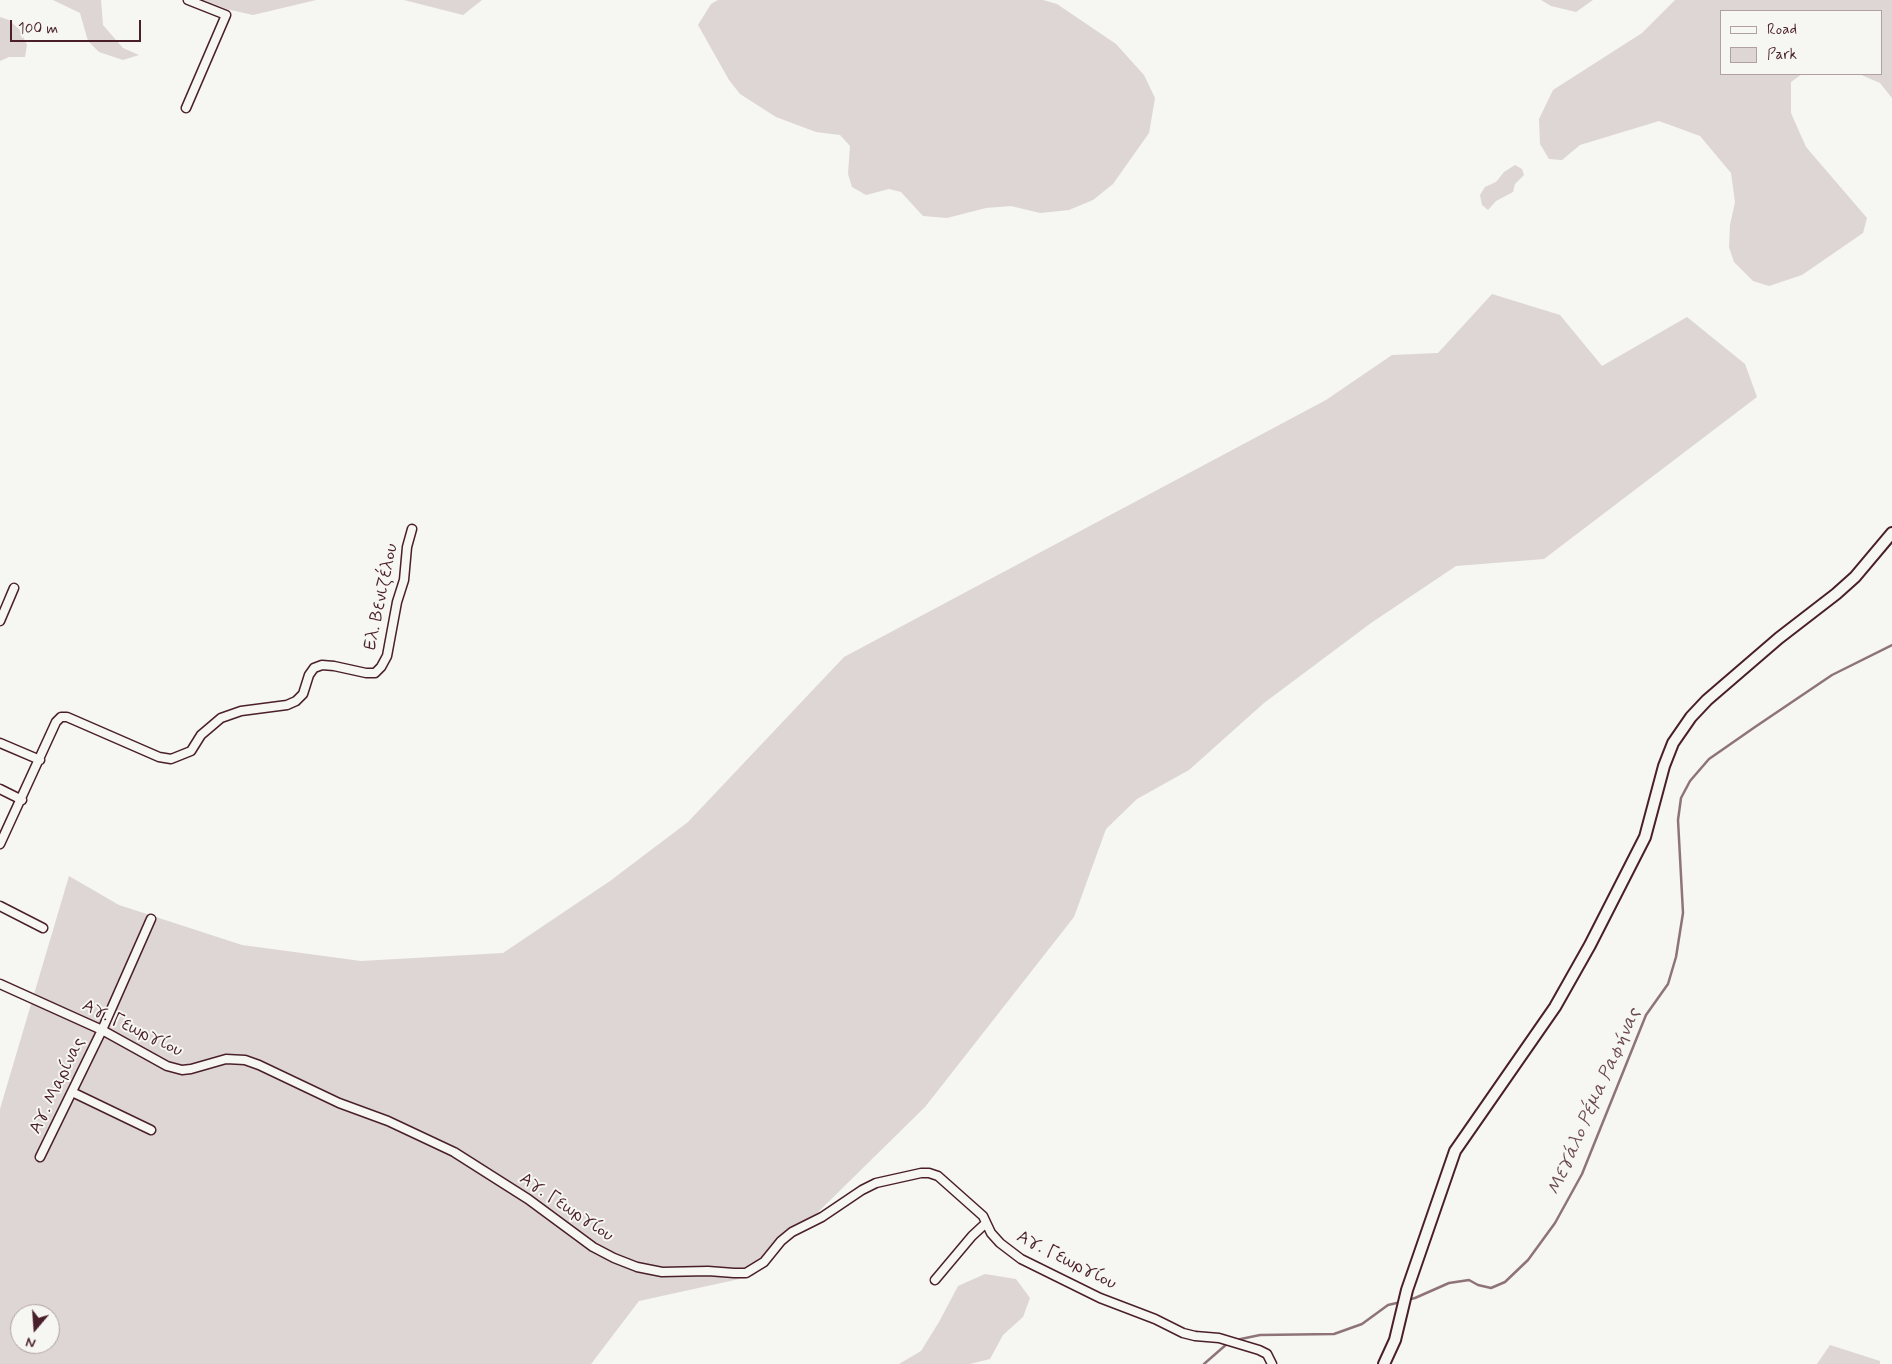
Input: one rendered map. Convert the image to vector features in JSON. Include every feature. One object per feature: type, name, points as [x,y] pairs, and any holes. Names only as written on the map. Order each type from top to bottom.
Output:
[{"type":"street","points":[[186,108],[226,15],[188,0]]},
{"type":"street","name":"Ελ. Βενιζέλου","points":[[0,844],[2,833],[22,800],[56,722],[61,717],[67,717],[159,757],[171,759],[192,751],[201,735],[221,718],[241,711],[287,705],[296,701],[303,694],[309,674],[314,668],[322,665],[375,673],[387,656],[397,602],[404,580],[406,553],[412,529]]},
{"type":"street","points":[[1384,1364],[1395,1340],[1407,1290],[1456,1151],[1555,1007],[1590,945],[1645,837],[1664,766],[1673,743],[1691,717],[1707,700],[1793,626],[1836,594],[1855,577],[1892,533]]},
{"type":"street","points":[[0,621],[14,588]]},
{"type":"street","points":[[0,743],[40,760]]},
{"type":"street","points":[[0,789],[22,800]]},
{"type":"street","points":[[0,906],[43,928]]},
{"type":"street","name":"Αγ. Μαρίνας","points":[[40,1157],[102,1030],[151,919]]},
{"type":"street","name":"Αγ. Γεωργίου","points":[[0,984],[102,1030],[138,1051],[175,1069],[191,1069],[226,1060],[245,1060],[339,1103],[388,1121],[454,1152],[528,1199],[593,1247],[637,1267],[662,1272],[708,1271],[746,1273],[764,1262],[781,1241],[792,1232],[822,1217],[862,1190],[876,1183],[929,1173],[938,1176],[983,1216],[991,1233],[1015,1255],[1100,1298],[1183,1332],[1195,1336],[1228,1340],[1267,1354],[1272,1364]]},
{"type":"street","points":[[72,1092],[151,1130]]},
{"type":"street","points":[[935,1280],[972,1236],[986,1223]]},
{"type":"green space","points":[[53,0],[101,0],[103,25],[123,48],[139,55],[123,60],[99,52],[88,41],[80,13]]},
{"type":"green space","points":[[204,0],[316,0],[253,15],[226,9]]},
{"type":"green space","points":[[404,0],[482,0],[463,15]]},
{"type":"green space","points":[[718,0],[1043,0],[1057,4],[1116,44],[1144,75],[1155,98],[1149,133],[1113,184],[1093,200],[1069,210],[1040,213],[1011,206],[986,208],[947,218],[923,216],[901,192],[889,189],[866,195],[852,187],[848,174],[850,146],[840,135],[816,132],[776,117],[740,94],[729,80],[698,25],[711,4]]},
{"type":"green space","points":[[1541,0],[1593,0],[1576,12],[1551,6]]},
{"type":"green space","points":[[1675,0],[1892,0],[1892,98],[1880,83],[1861,75],[1882,75],[1882,10],[1720,10],[1720,75],[1801,75],[1791,82],[1791,113],[1806,147],[1867,218],[1863,233],[1802,275],[1769,286],[1753,281],[1734,262],[1729,247],[1730,225],[1735,202],[1731,173],[1700,136],[1659,121],[1580,145],[1562,160],[1549,159],[1540,144],[1539,119],[1553,90],[1642,33]]},
{"type":"green space","points":[[0,17],[9,20],[20,30],[27,45],[25,57],[9,57],[0,61]]},
{"type":"green space","points":[[1515,165],[1522,169],[1524,175],[1515,184],[1513,192],[1496,201],[1488,210],[1482,205],[1480,195],[1485,187],[1496,182],[1504,172]]},
{"type":"green space","points":[[1492,294],[1560,315],[1602,366],[1687,317],[1745,364],[1757,397],[1544,559],[1456,566],[1371,623],[1264,703],[1189,770],[1137,799],[1106,829],[1074,917],[925,1107],[753,1276],[639,1301],[591,1364],[0,1364],[0,1109],[69,876],[119,905],[242,945],[361,961],[503,953],[610,881],[688,822],[844,657],[1326,400],[1392,355],[1438,353]]},
{"type":"green space","points":[[985,1274],[1016,1279],[1030,1298],[1023,1317],[1003,1335],[990,1359],[970,1364],[899,1364],[921,1351],[958,1286]]},
{"type":"green space","points":[[1830,1345],[1880,1361],[1880,1364],[1817,1364]]},
{"type":"waterway","name":"Μεγάλο Ρέμα Ραφήνας","points":[[1407,1300],[1449,1283],[1469,1280],[1478,1285],[1491,1288],[1505,1282],[1528,1260],[1555,1223],[1582,1174],[1646,1015],[1668,984],[1676,957],[1683,913],[1678,820],[1681,798],[1690,781],[1709,759],[1832,675],[1892,645]]},
{"type":"waterway","name":"Μεγάλο Ρέμα Ραφήνας","points":[[1236,1340],[1260,1335],[1334,1334],[1362,1324],[1388,1305],[1401,1302]]},
{"type":"waterway","name":"Μεγάλο Ρέμα Ραφήνας","points":[[1204,1364],[1228,1343]]}]
